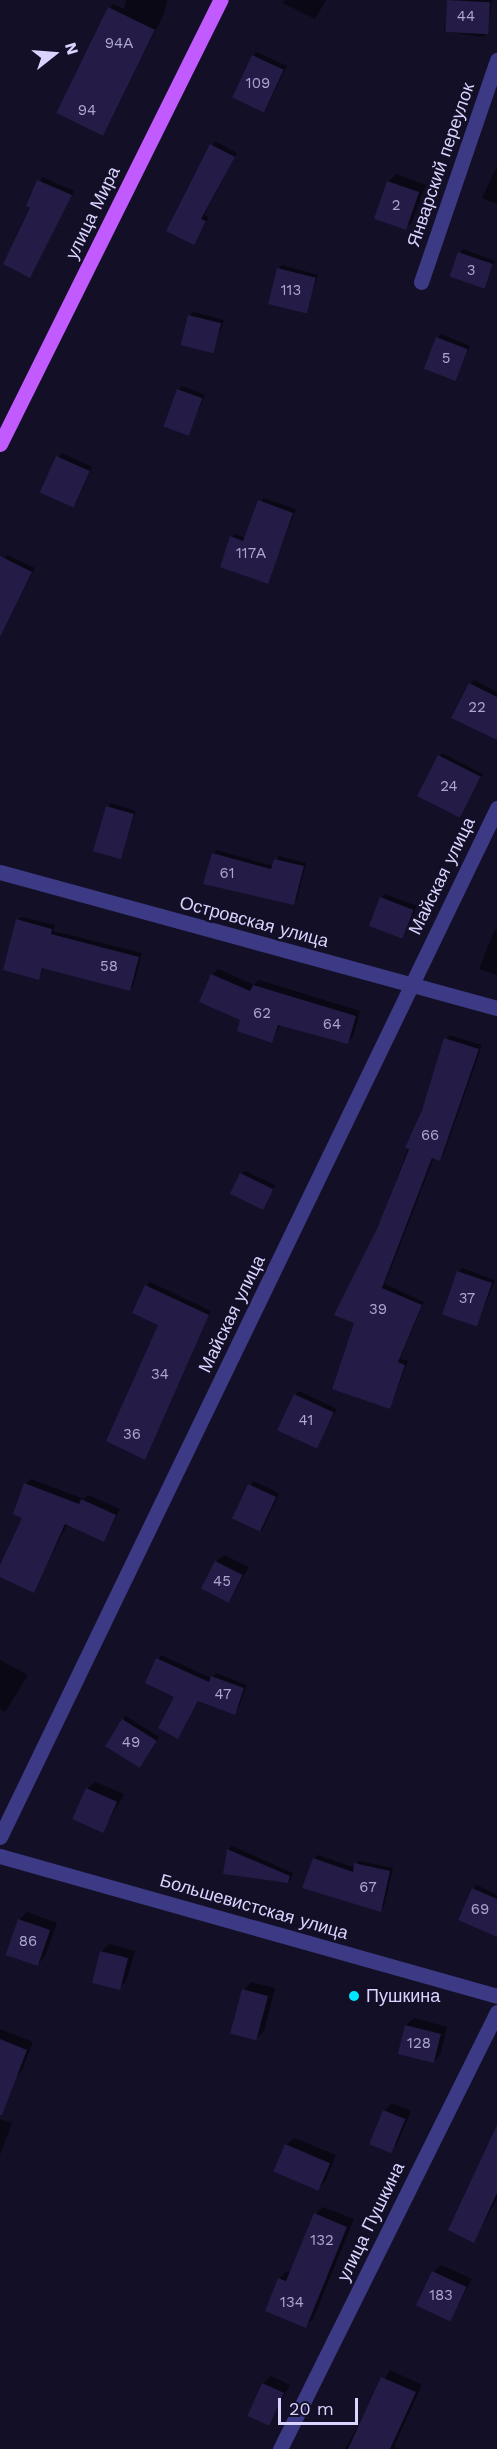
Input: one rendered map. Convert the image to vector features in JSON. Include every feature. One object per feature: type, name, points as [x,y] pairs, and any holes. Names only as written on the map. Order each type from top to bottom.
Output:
[{"type":"main road","name":"улица Мира","points":[[0,444],[220,0]]},
{"type":"street","name":"Январский переулок","points":[[421,282],[497,60]]},
{"type":"street","name":"Майская улица","points":[[0,1837],[497,808]]},
{"type":"street","name":"Островская улица","points":[[0,872],[497,1008]]},
{"type":"street","name":"Большевистская улица","points":[[0,1856],[497,1996]]},
{"type":"street","name":"улица Пушкина","points":[[280,2449],[497,2012]]},
{"type":"building","points":[[447,0],[490,2],[488,34],[445,32]]},
{"type":"building","points":[[108,7],[155,30],[103,136],[56,113]]},
{"type":"building","points":[[252,55],[284,70],[264,112],[232,98]]},
{"type":"building","points":[[210,144],[235,157],[201,219],[206,221],[194,245],[166,231]]},
{"type":"building","points":[[37,180],[72,195],[30,278],[3,264],[30,208],[26,206]]},
{"type":"building","points":[[387,181],[419,192],[406,230],[374,219]]},
{"type":"building","points":[[458,252],[493,264],[485,289],[450,277]]},
{"type":"building","points":[[277,268],[316,278],[307,314],[268,304]]},
{"type":"building","points":[[188,315],[221,323],[213,353],[181,345]]},
{"type":"building","points":[[436,337],[468,349],[456,381],[424,369]]},
{"type":"building","points":[[177,389],[202,398],[189,436],[163,427]]},
{"type":"building","points":[[56,456],[90,471],[74,508],[40,493]]},
{"type":"building","points":[[258,500],[293,513],[268,584],[220,567],[230,536],[243,541]]},
{"type":"building","points":[[0,556],[32,572],[0,637]]},
{"type":"building","points":[[469,683],[497,697],[497,740],[451,718]]},
{"type":"building","points":[[438,755],[481,777],[460,818],[417,796]]},
{"type":"building","points":[[106,806],[134,814],[121,859],[93,851]]},
{"type":"building","points":[[212,853],[271,869],[274,859],[304,866],[294,905],[203,884]]},
{"type":"building","points":[[380,897],[414,910],[402,939],[369,926]]},
{"type":"building","points":[[16,919],[52,929],[51,934],[139,957],[130,991],[42,968],[39,980],[3,970]]},
{"type":"building","points":[[211,974],[250,991],[253,985],[356,1016],[348,1044],[278,1025],[272,1043],[237,1031],[240,1020],[199,1002]]},
{"type":"building","points":[[444,1038],[479,1049],[440,1161],[432,1158],[382,1288],[422,1305],[398,1362],[405,1365],[390,1409],[332,1389],[354,1323],[334,1315],[377,1229],[409,1149],[405,1148],[422,1110]]},
{"type":"building","points":[[240,1173],[273,1189],[263,1210],[230,1194]]},
{"type":"building","points":[[457,1271],[492,1283],[477,1327],[442,1314]]},
{"type":"building","points":[[145,1285],[209,1315],[145,1460],[106,1441],[158,1325],[132,1313]]},
{"type":"building","points":[[294,1394],[334,1413],[317,1449],[277,1430]]},
{"type":"building","points":[[24,1483],[79,1504],[81,1499],[116,1515],[104,1542],[65,1524],[34,1593],[0,1577],[0,1565],[22,1518],[13,1514]]},
{"type":"building","points":[[248,1484],[276,1497],[260,1532],[232,1518]]},
{"type":"building","points":[[215,1561],[243,1575],[229,1603],[201,1589]]},
{"type":"building","points":[[156,1658],[209,1682],[211,1676],[244,1688],[235,1715],[198,1701],[178,1739],[158,1728],[174,1697],[145,1683]]},
{"type":"building","points":[[122,1719],[157,1741],[140,1768],[105,1746]]},
{"type":"building","points":[[86,1788],[117,1802],[103,1833],[72,1819]]},
{"type":"building","points":[[227,1849],[290,1876],[288,1883],[223,1874]]},
{"type":"building","points":[[313,1858],[353,1872],[354,1863],[390,1871],[381,1912],[302,1888]]},
{"type":"building","points":[[472,1888],[497,1899],[497,1937],[458,1920]]},
{"type":"building","points":[[18,1919],[50,1930],[38,1966],[6,1955]]},
{"type":"building","points":[[100,1951],[128,1958],[120,1990],[92,1983]]},
{"type":"building","points":[[242,1989],[268,1996],[256,2040],[230,2033]]},
{"type":"building","points":[[405,2025],[441,2034],[434,2063],[398,2054]]},
{"type":"building","points":[[0,2039],[27,2050],[2,2115],[0,2115]]},
{"type":"building","points":[[383,2110],[405,2119],[391,2153],[369,2144]]},
{"type":"building","points":[[497,2125],[497,2193],[474,2243],[448,2230]]},
{"type":"building","points":[[285,2144],[330,2163],[318,2191],[273,2172]]},
{"type":"building","points":[[314,2213],[347,2227],[306,2328],[265,2311],[278,2278],[286,2281]]},
{"type":"building","points":[[432,2271],[466,2287],[450,2321],[416,2305]]},
{"type":"building","points":[[381,2377],[416,2392],[390,2449],[348,2449]]},
{"type":"building","points":[[262,2383],[284,2393],[269,2426],[247,2416]]},
{"type":"place","name":"Пушкина","points":[[354,1996]]}]
